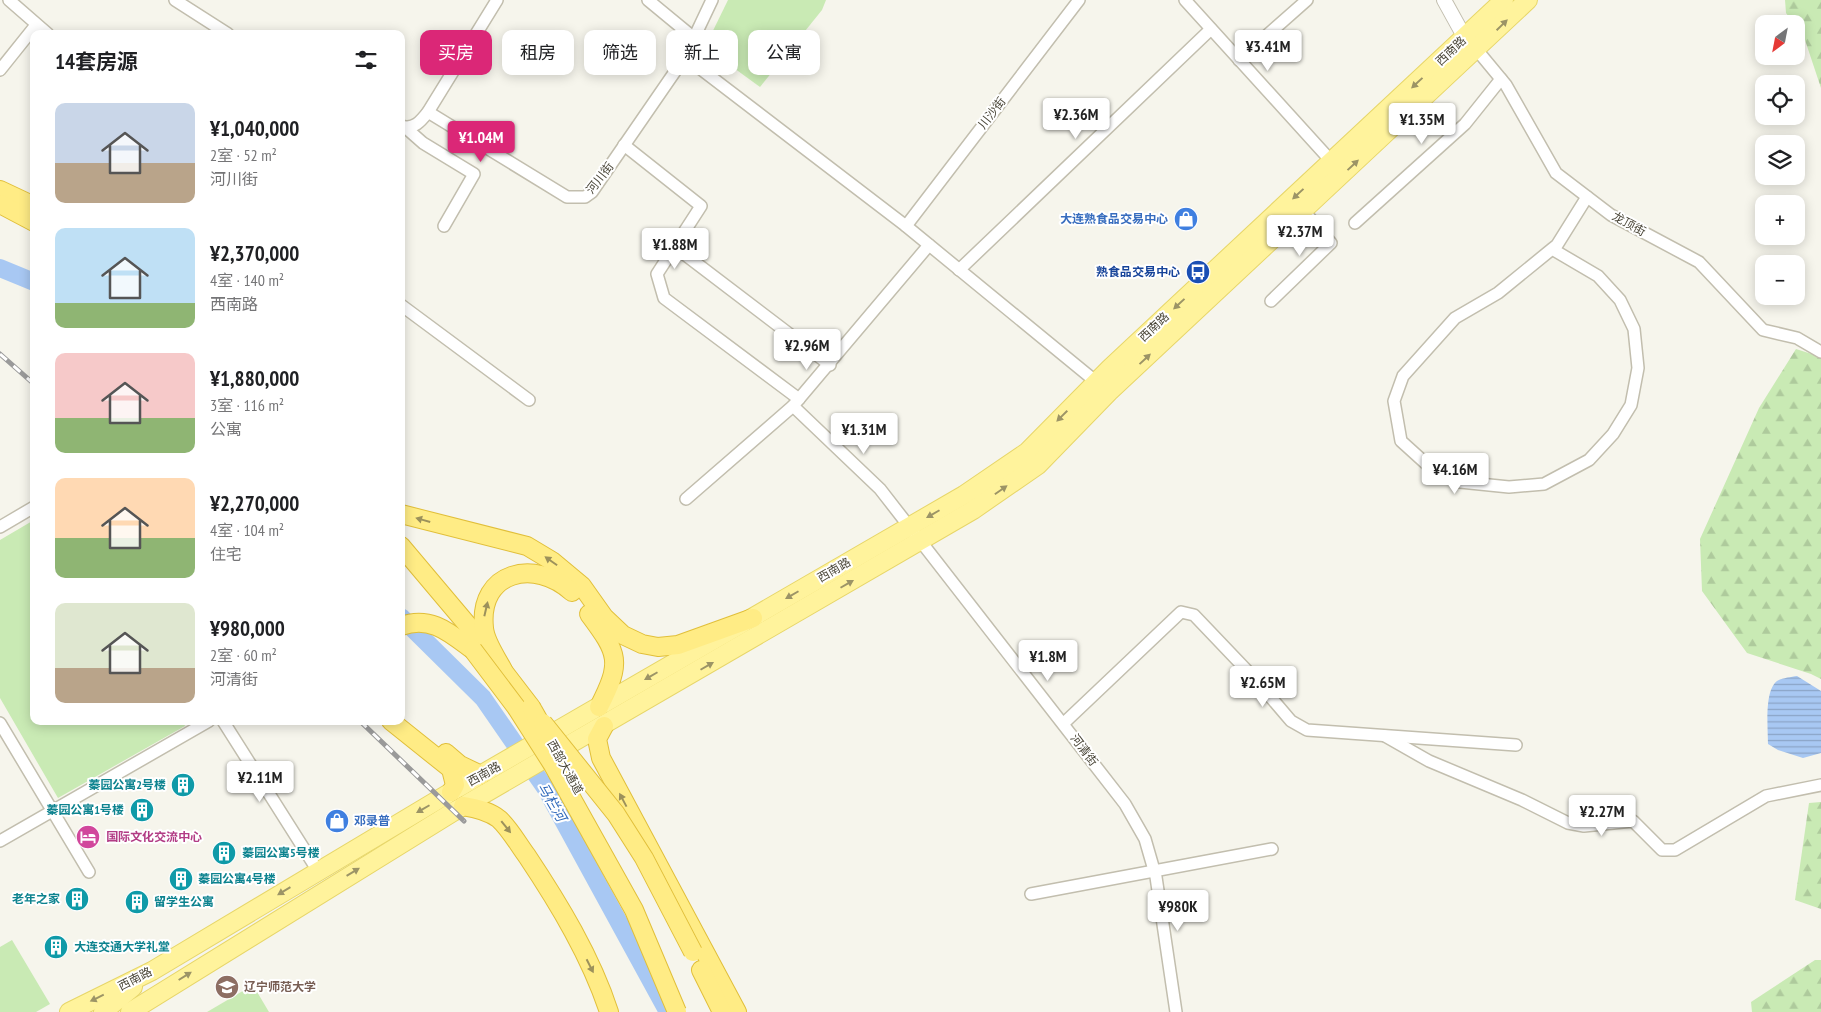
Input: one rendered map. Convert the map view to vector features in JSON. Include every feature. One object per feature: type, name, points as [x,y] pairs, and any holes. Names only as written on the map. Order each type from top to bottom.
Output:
[{"type":"highway","points":[[1,194],[30,205]]},
{"type":"highway","points":[[1,194],[30,219]]},
{"type":"highway","points":[[0,214],[30,226]]},
{"type":"highway","points":[[405,515],[527,546],[552,560],[582,586],[604,617],[623,635],[642,644],[658,647],[678,645],[753,618]]},
{"type":"highway","name":"西部大通道","points":[[405,551],[531,707],[643,906],[688,1012]]},
{"type":"highway","name":"西部大通道","points":[[405,567],[473,650],[516,707],[572,799],[634,910],[677,1012]]},
{"type":"highway","points":[[503,670],[484,630],[486,605],[495,587],[507,576],[521,572],[558,580],[572,591],[612,647],[615,662],[611,684],[599,707]]},
{"type":"highway","points":[[405,625],[412,622],[423,622],[443,627],[473,650]]},
{"type":"highway","points":[[531,707],[616,814],[644,858],[722,1012]]},
{"type":"highway","points":[[401,725],[451,769],[455,785],[451,792]]},
{"type":"highway","points":[[402,725],[460,765],[487,778]]},
{"type":"highway","points":[[604,726],[597,739],[601,758],[737,1012]]},
{"type":"highway","points":[[463,806],[488,812],[499,819],[513,837],[539,874],[574,934],[600,987],[609,1012]]},
{"type":"main road","name":"西南路","points":[[562,739],[599,707],[964,496],[1027,452],[1304,211],[1471,44],[1504,0]]},
{"type":"main road","name":"西南路","points":[[69,1012],[152,971],[451,792],[487,778],[562,739],[604,726],[920,542],[973,510],[1038,465],[1103,387],[1332,162],[1471,44],[1528,0]]},
{"type":"main road","name":"西南路","points":[[130,1012],[161,991],[463,806],[487,778]]},
{"type":"main road","points":[[106,1010],[152,971]]},
{"type":"main road","points":[[106,1010],[161,991]]},
{"type":"street","points":[[9,0],[43,30]]},
{"type":"street","points":[[175,0],[190,4],[223,30]]},
{"type":"street","points":[[405,127],[419,124],[428,112],[497,0]]},
{"type":"street","points":[[648,0],[684,30]]},
{"type":"street","name":"河川街","points":[[698,30],[712,0]]},
{"type":"street","name":"川沙街","points":[[906,226],[1079,0]]},
{"type":"street","points":[[1185,0],[1332,162]]},
{"type":"street","points":[[1239,60],[1307,0]]},
{"type":"street","points":[[1444,0],[1471,44]]},
{"type":"street","points":[[32,30],[36,25]]},
{"type":"street","points":[[960,270],[1211,29]]},
{"type":"street","points":[[0,70],[30,32]]},
{"type":"street","name":"龙顶街","points":[[1471,44],[1501,79],[1556,173],[1611,215],[1699,262],[1763,330],[1797,338],[1821,352]]},
{"type":"street","name":"河川街","points":[[428,112],[567,198],[585,197],[592,192],[673,75]]},
{"type":"street","points":[[709,75],[906,226],[1103,387]]},
{"type":"street","points":[[1355,223],[1465,124],[1501,79]]},
{"type":"street","points":[[405,128],[423,143],[474,174],[444,226]]},
{"type":"street","points":[[624,145],[701,206],[675,247],[830,364]]},
{"type":"street","points":[[1552,249],[1598,276],[1620,300],[1634,329],[1638,368],[1631,405],[1613,434],[1589,460],[1544,484],[1508,487],[1460,482],[1433,470],[1401,440],[1394,401],[1403,376],[1455,318],[1498,294],[1552,249],[1557,245],[1587,197]]},
{"type":"street","points":[[1271,301],[1331,243],[1304,211]]},
{"type":"street","points":[[686,499],[796,402],[929,245]]},
{"type":"street","name":"河清街","points":[[675,247],[656,274],[664,298],[796,402],[880,489],[1064,723],[1125,804],[1145,839],[1155,871],[1176,1012]]},
{"type":"street","points":[[405,308],[529,400]]},
{"type":"street","points":[[0,527],[30,509]]},
{"type":"street","points":[[1064,723],[1181,612],[1194,615],[1256,680],[1291,721],[1307,730],[1382,734],[1516,746]]},
{"type":"street","points":[[0,723],[89,872]]},
{"type":"street","points":[[0,841],[202,725]]},
{"type":"street","points":[[226,725],[318,871]]},
{"type":"street","points":[[1382,734],[1429,762],[1522,800],[1568,823],[1584,826],[1633,821],[1662,850],[1676,850],[1766,796],[1821,785]]},
{"type":"street","points":[[1031,894],[1272,849]]},
{"type":"green space","points":[[728,0],[826,0],[822,10],[806,30],[748,30],[748,75],[770,75],[760,87],[738,71],[738,30],[713,30]]},
{"type":"green space","points":[[1785,0],[1821,0],[1821,88],[1805,40],[1805,15],[1787,15]]},
{"type":"green space","points":[[1796,349],[1821,357],[1821,679],[1747,653],[1702,591],[1700,539],[1759,408]]},
{"type":"green space","points":[[30,522],[30,725],[185,726],[58,798],[0,698],[0,540]]},
{"type":"green space","points":[[1821,802],[1821,909],[1795,900],[1809,803]]},
{"type":"green space","points":[[12,940],[50,1004],[36,1012],[0,1012],[0,947]]},
{"type":"green space","points":[[1815,960],[1821,960],[1821,1012],[1752,1012],[1751,1002]]},
{"type":"green space","points":[[253,985],[269,1012],[207,1012]]},
{"type":"water","points":[[1797,676],[1821,691],[1821,753],[1803,758],[1778,750],[1768,744],[1768,701],[1770,693],[1777,681]]},
{"type":"waterway","name":"马栏河","points":[[0,268],[30,280]]},
{"type":"waterway","name":"马栏河","points":[[405,621],[483,698],[546,789],[668,1012]]},
{"type":"railway","points":[[0,354],[30,380]]},
{"type":"railway","points":[[364,725],[464,821]]},
{"type":"place","name":"大连熟食品交易中心","points":[[1186,219]]},
{"type":"place","name":"熟食品交易中心","points":[[1198,272]]},
{"type":"place","name":"蓁园公寓2号楼","points":[[183,785]]},
{"type":"place","name":"蓁园公寓1号楼","points":[[142,810]]},
{"type":"place","name":"邓录普","points":[[337,821]]},
{"type":"place","name":"国际文化交流中心","points":[[88,837]]},
{"type":"place","name":"蓁园公寓5号楼","points":[[224,853]]},
{"type":"place","name":"蓁园公寓4号楼","points":[[181,879]]},
{"type":"place","name":"老年之家","points":[[77,899]]},
{"type":"place","name":"留学生公寓","points":[[137,902]]},
{"type":"place","name":"大连交通大学礼堂","points":[[56,947]]},
{"type":"place","name":"辽宁师范大学","points":[[227,987]]}]
